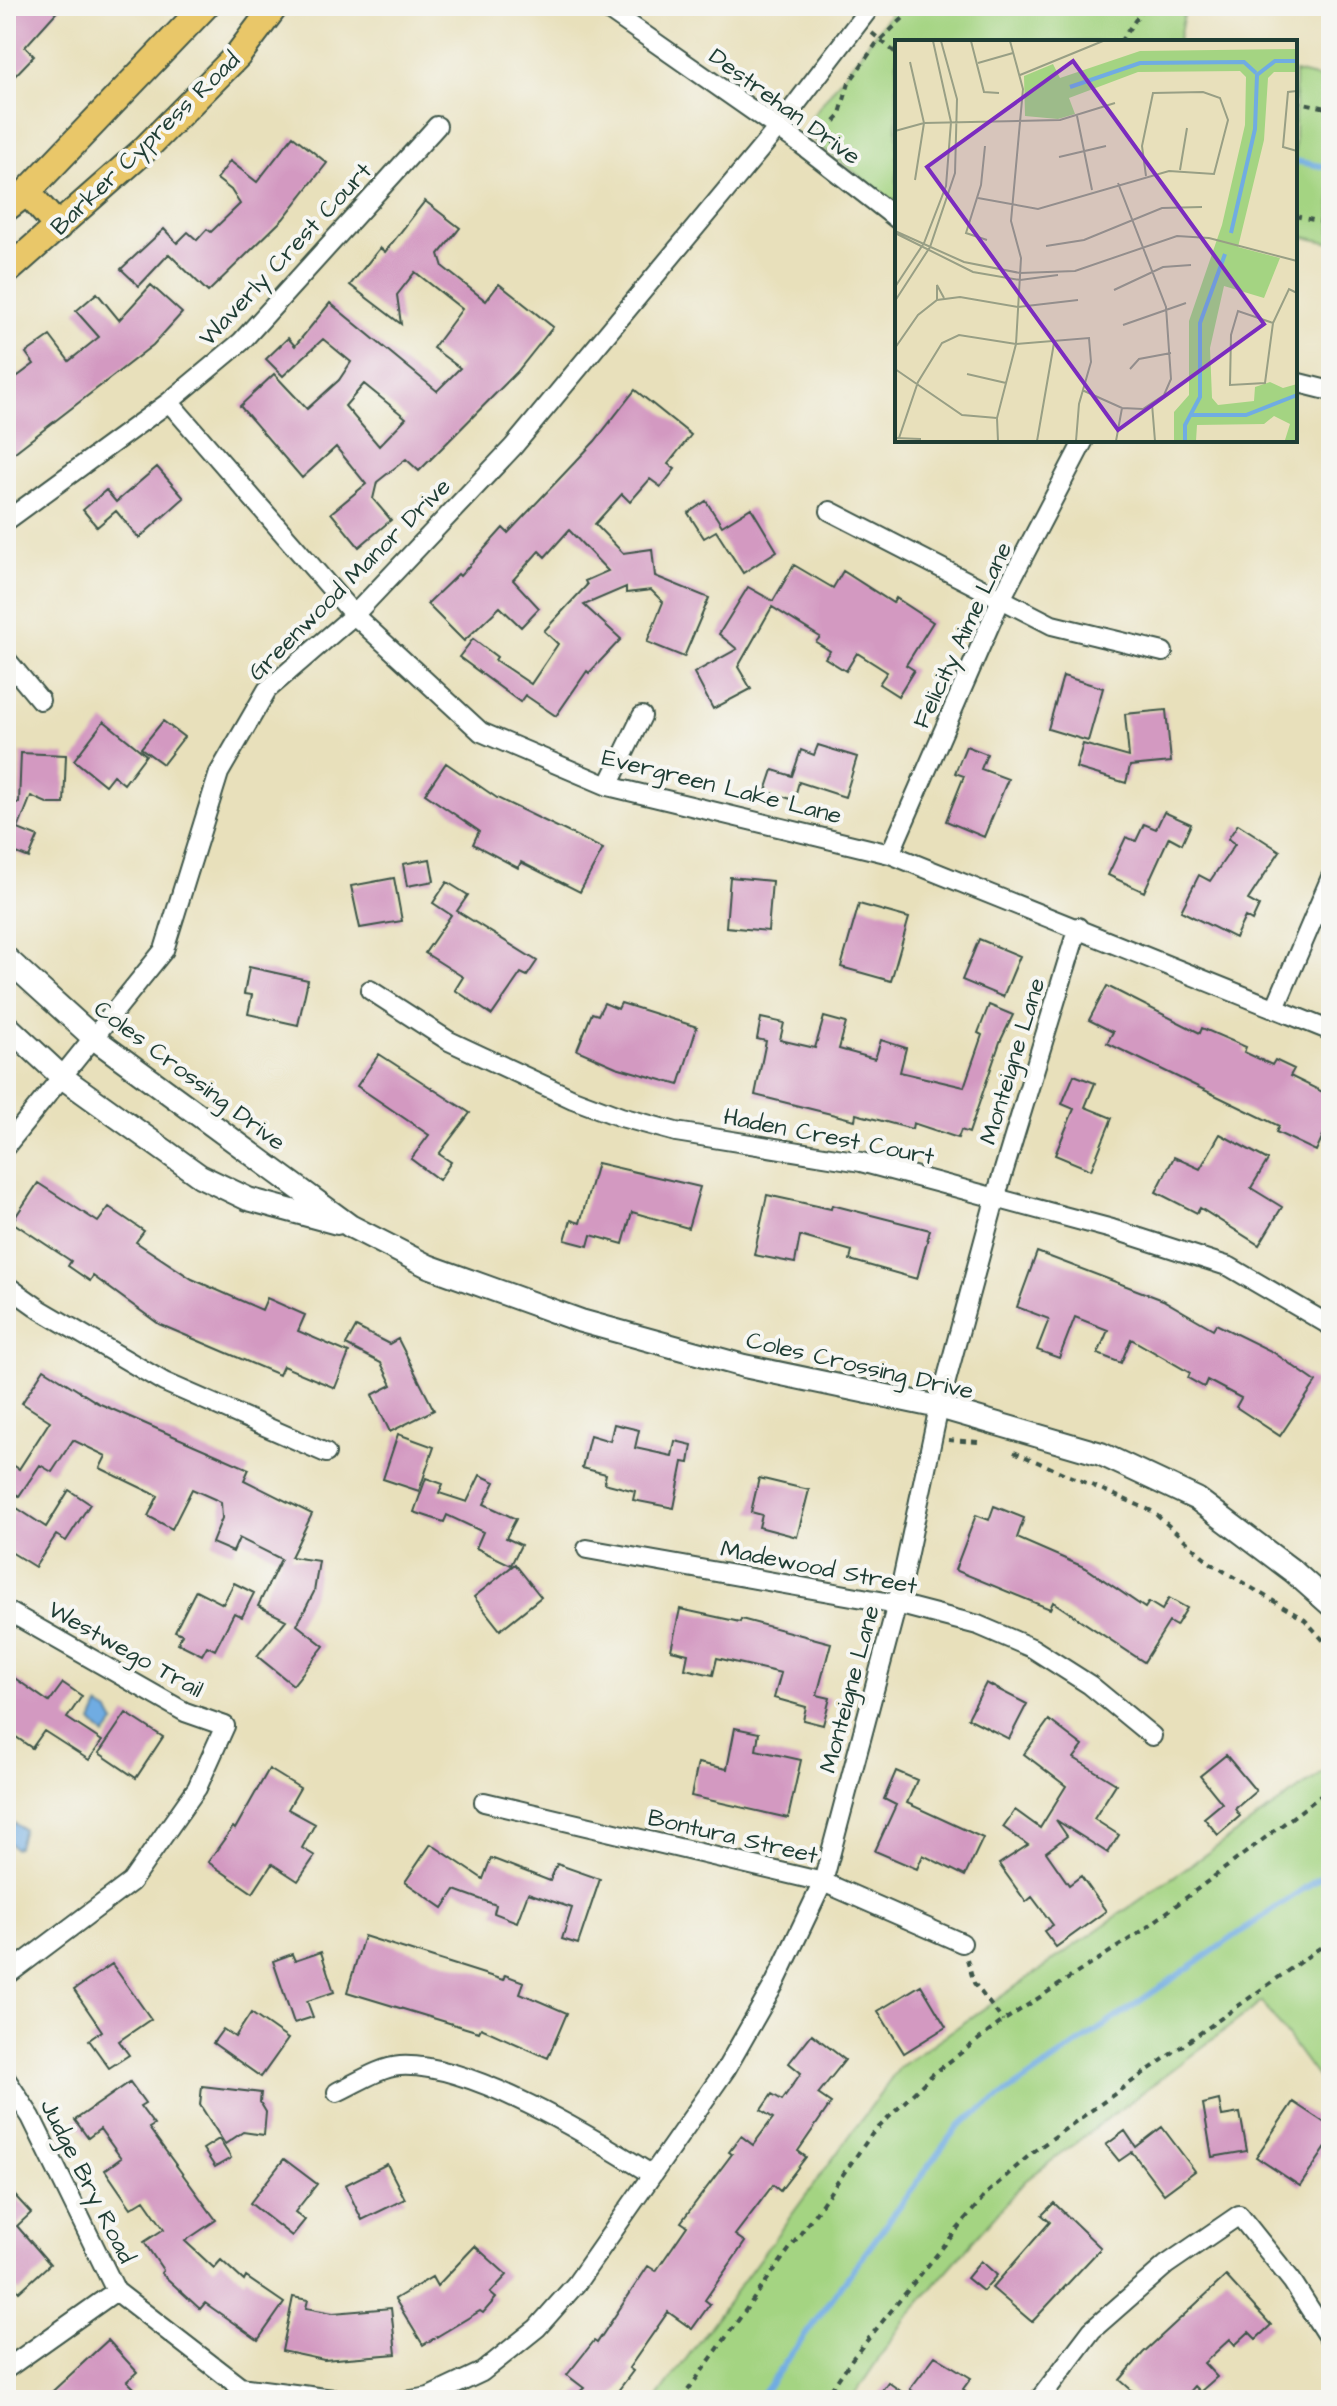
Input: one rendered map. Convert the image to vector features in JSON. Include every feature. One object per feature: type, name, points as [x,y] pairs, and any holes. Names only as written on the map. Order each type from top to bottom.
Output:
[{"type":"main road","name":"Barker Cypress Road","points":[[6,208],[27,192],[205,6]]},
{"type":"main road","name":"Barker Cypress Road","points":[[6,272],[142,152],[238,55],[275,6]]},
{"type":"main road","points":[[27,192],[58,227]]},
{"type":"street","name":"Destrehan Drive","points":[[603,6],[802,145],[895,217]]},
{"type":"street","name":"Greenwood Manor Drive","points":[[6,1146],[164,950],[219,773],[267,690],[354,615],[513,447],[777,129],[871,6]]},
{"type":"street","name":"Waverly Crest Court","points":[[6,521],[169,402],[241,342],[437,126]]},
{"type":"street","points":[[1297,382],[1331,391]]},
{"type":"street","name":"Evergreen Lake Lane","points":[[169,402],[354,615],[481,732],[608,786],[890,854],[1276,1006],[1331,1031]]},
{"type":"street","name":"Felicity Aime Lane","points":[[890,854],[1001,599],[1083,442]]},
{"type":"street","points":[[830,511],[1052,625],[1163,652]]},
{"type":"street","points":[[6,659],[40,700]]},
{"type":"street","points":[[608,786],[642,716]]},
{"type":"street","points":[[1276,1006],[1331,877]]},
{"type":"street","name":"Monteigne Lane","points":[[411,2400],[429,2397],[482,2372],[537,2328],[576,2284],[726,2069],[775,1983],[823,1882],[897,1604],[939,1407],[996,1196],[1078,927]]},
{"type":"street","name":"Coles Crossing Drive","points":[[6,958],[95,1039],[350,1226],[428,1266],[581,1321],[744,1366],[939,1407],[1101,1454],[1197,1499],[1294,1572],[1331,1605]]},
{"type":"street","name":"Haden Crest Court","points":[[370,990],[449,1041],[573,1099],[621,1117],[676,1132],[861,1162],[996,1196],[1230,1267],[1331,1326]]},
{"type":"street","name":"Coles Crossing Drive","points":[[6,1025],[62,1077],[200,1176],[248,1199],[350,1226]]},
{"type":"street","points":[[6,1285],[41,1310],[164,1382],[326,1453]]},
{"type":"street","name":"Madewood Street","points":[[587,1549],[897,1604],[978,1625],[1032,1648],[1090,1685],[1152,1736]]},
{"type":"street","name":"Westwego Trail","points":[[6,1610],[185,1712],[225,1726],[197,1788],[131,1882],[6,1976]]},
{"type":"street","name":"Bontura Street","points":[[484,1802],[823,1882],[962,1943]]},
{"type":"street","points":[[337,2092],[398,2066],[434,2071],[519,2100],[583,2131],[651,2174]]},
{"type":"street","name":"Judge Bry Road","points":[[6,2079],[31,2117],[116,2291],[240,2387],[341,2400]]},
{"type":"street","points":[[1039,2400],[1092,2330],[1166,2265],[1239,2215],[1292,2281],[1331,2342]]},
{"type":"street","points":[[6,2369],[116,2291]]},
{"type":"path","points":[[802,145],[817,129],[826,131],[839,117],[849,83],[881,38],[916,6]]},
{"type":"path","points":[[1121,40],[1145,6]]},
{"type":"path","points":[[857,25],[881,38],[895,52]]},
{"type":"path","points":[[1297,101],[1331,109]]},
{"type":"path","points":[[1297,216],[1331,224]]},
{"type":"path","points":[[933,1438],[988,1441]]},
{"type":"path","points":[[1001,1447],[1152,1511],[1212,1564],[1305,1620],[1331,1649]]},
{"type":"path","points":[[681,2400],[872,2134],[933,2074],[1003,2021],[1142,1931],[1331,1788]]},
{"type":"path","points":[[824,2400],[852,2359],[986,2194],[1033,2152],[1331,1940]]},
{"type":"path","points":[[962,1943],[974,1983],[1003,2021]]},
{"type":"green space","points":[[896,6],[1186,6],[1178,40],[895,40],[895,203],[815,142],[811,118]]},
{"type":"green space","points":[[1297,72],[1331,81],[1331,243],[1297,235]]},
{"type":"green space","points":[[1331,1767],[1331,2096],[1262,2002],[1025,2181],[906,2318],[851,2400],[656,2400],[900,2067]]},
{"type":"water","points":[[99,1706],[109,1712],[115,1723],[105,1736],[92,1722]]},
{"type":"water","points":[[6,1818],[23,1829],[18,1847],[14,1848],[6,1840]]},
{"type":"building","points":[[6,6],[62,6],[25,47],[34,56],[6,85]]},
{"type":"building","points":[[293,136],[327,163],[283,219],[208,292],[169,254],[139,286],[121,269],[164,229],[177,243],[188,232],[197,240],[207,229],[211,232],[240,204],[231,190],[217,179],[230,161],[257,182]]},
{"type":"building","points":[[425,201],[460,228],[439,254],[443,267],[486,301],[499,284],[553,327],[517,372],[419,471],[406,459],[377,482],[373,499],[391,520],[359,547],[331,513],[366,484],[336,447],[302,478],[240,406],[274,374],[307,409],[339,380],[351,362],[323,339],[283,376],[266,359],[288,338],[295,346],[330,303],[437,391],[460,368],[433,348],[462,309],[415,272],[397,295],[401,324],[350,285],[380,248],[385,252]],"holes":[[[364,384],[406,418],[379,446],[345,406]]]},
{"type":"building","points":[[151,285],[182,313],[153,345],[6,459],[6,385],[34,364],[26,353],[50,336],[69,361],[99,337],[76,311],[97,293],[119,320]]},
{"type":"building","points":[[635,390],[691,435],[668,464],[675,469],[661,487],[650,479],[630,502],[622,494],[595,524],[623,553],[652,549],[655,576],[709,598],[684,657],[647,642],[663,602],[651,590],[626,593],[626,587],[584,605],[621,639],[589,673],[587,671],[556,716],[525,695],[520,702],[459,657],[473,639],[497,657],[495,660],[531,684],[558,644],[544,631],[587,585],[585,581],[608,571],[569,530],[545,557],[539,551],[513,580],[539,608],[521,627],[500,607],[464,641],[427,604],[458,574],[460,576],[503,528],[508,533],[595,441]]},
{"type":"building","points":[[157,467],[184,498],[139,538],[116,511],[97,527],[83,510],[106,490],[116,502]]},
{"type":"building","points":[[706,501],[722,526],[751,508],[777,551],[743,573],[716,531],[704,538],[688,513]]},
{"type":"building","points":[[794,565],[833,588],[843,571],[893,603],[896,598],[933,622],[906,665],[914,670],[898,696],[879,684],[887,672],[857,653],[846,671],[825,658],[830,651],[816,642],[820,637],[772,607],[738,667],[751,689],[713,709],[694,673],[737,649],[719,634],[748,587],[773,601]]},
{"type":"building","points":[[1063,676],[1103,688],[1088,741],[1048,729]]},
{"type":"building","points":[[1166,710],[1171,762],[1130,766],[1126,783],[1076,768],[1083,744],[1129,757],[1125,714]]},
{"type":"building","points":[[104,721],[146,755],[124,784],[113,775],[105,785],[74,760]]},
{"type":"building","points":[[163,721],[184,737],[163,764],[141,748]]},
{"type":"building","points":[[818,745],[857,757],[845,797],[799,782],[794,800],[766,791],[773,770],[792,776],[801,750],[814,755]]},
{"type":"building","points":[[966,746],[987,754],[981,769],[1008,779],[984,837],[946,821],[964,776],[955,773]]},
{"type":"building","points":[[21,753],[66,755],[64,804],[49,804],[31,796],[18,829],[38,837],[29,858],[9,850],[6,857],[6,802],[19,803]]},
{"type":"building","points":[[446,763],[497,798],[603,849],[580,892],[521,862],[518,868],[473,844],[479,831],[425,794]]},
{"type":"building","points":[[1164,812],[1191,824],[1182,844],[1169,837],[1144,892],[1108,875],[1126,837],[1136,841],[1144,824],[1156,829]]},
{"type":"building","points":[[1238,824],[1280,851],[1248,900],[1259,906],[1252,921],[1245,917],[1235,938],[1181,911],[1199,875],[1210,881],[1235,844],[1228,839]]},
{"type":"building","points":[[430,859],[434,881],[407,886],[403,864]]},
{"type":"building","points":[[730,877],[772,881],[768,931],[726,927]]},
{"type":"building","points":[[394,878],[402,921],[360,928],[351,886]]},
{"type":"building","points":[[447,882],[468,895],[457,911],[537,961],[527,976],[521,973],[492,1015],[455,990],[463,977],[425,953],[451,915],[433,903]]},
{"type":"building","points":[[859,904],[909,918],[891,981],[841,967]]},
{"type":"building","points":[[979,939],[1020,956],[1003,997],[962,980]]},
{"type":"building","points":[[249,967],[308,980],[298,1025],[248,1014],[252,995],[244,994]]},
{"type":"building","points":[[1107,986],[1200,1033],[1202,1028],[1246,1047],[1244,1052],[1272,1065],[1275,1060],[1294,1069],[1290,1076],[1331,1096],[1331,1118],[1316,1151],[1276,1132],[1279,1126],[1107,1043],[1113,1032],[1089,1020]]},
{"type":"building","points":[[604,1003],[618,1009],[621,1003],[697,1027],[679,1085],[616,1067],[577,1050],[592,1013],[598,1015]]},
{"type":"building","points":[[989,1005],[1013,1015],[1000,1042],[969,1133],[961,1130],[958,1138],[913,1123],[912,1129],[856,1114],[855,1120],[755,1095],[766,1041],[757,1039],[761,1018],[784,1023],[780,1040],[815,1048],[824,1017],[846,1023],[839,1049],[875,1059],[881,1040],[906,1048],[900,1072],[964,1087]]},
{"type":"building","points":[[379,1054],[470,1113],[439,1154],[451,1162],[439,1180],[411,1159],[429,1135],[357,1086]]},
{"type":"building","points":[[1074,1075],[1095,1083],[1085,1107],[1112,1118],[1091,1170],[1055,1155],[1074,1109],[1062,1104]]},
{"type":"building","points":[[1220,1134],[1268,1160],[1251,1188],[1282,1207],[1259,1245],[1200,1208],[1197,1213],[1156,1192],[1174,1157],[1200,1169]]},
{"type":"building","points":[[597,1163],[700,1187],[688,1228],[632,1212],[623,1244],[591,1235],[588,1246],[565,1240],[571,1220],[580,1223]]},
{"type":"building","points":[[38,1183],[98,1222],[109,1207],[144,1231],[136,1242],[192,1279],[262,1310],[267,1298],[305,1315],[298,1331],[349,1353],[335,1388],[283,1366],[279,1375],[159,1324],[93,1276],[90,1281],[68,1266],[71,1261],[12,1222]]},
{"type":"building","points":[[767,1195],[831,1209],[832,1205],[930,1230],[917,1279],[850,1260],[852,1251],[800,1236],[795,1263],[754,1255]]},
{"type":"building","points":[[1037,1252],[1163,1300],[1213,1329],[1216,1324],[1273,1352],[1316,1382],[1280,1436],[1236,1407],[1241,1398],[1207,1380],[1204,1387],[1188,1378],[1190,1373],[1131,1339],[1121,1363],[1098,1354],[1108,1330],[1075,1317],[1059,1358],[1037,1350],[1049,1319],[1017,1307]]},
{"type":"building","points":[[356,1327],[389,1344],[398,1339],[434,1410],[390,1432],[372,1395],[392,1385],[381,1363],[346,1345]]},
{"type":"building","points":[[44,1369],[98,1403],[249,1469],[244,1480],[312,1514],[291,1557],[319,1561],[314,1592],[297,1625],[324,1646],[293,1685],[257,1656],[286,1620],[258,1606],[281,1559],[239,1538],[233,1552],[212,1543],[222,1518],[221,1502],[192,1489],[172,1529],[148,1516],[158,1496],[100,1468],[106,1456],[73,1440],[52,1472],[40,1465],[19,1496],[6,1487],[6,1475],[13,1465],[19,1469],[50,1421],[22,1403]]},
{"type":"building","points":[[614,1424],[639,1430],[635,1448],[672,1456],[675,1441],[692,1445],[689,1463],[683,1462],[674,1508],[633,1500],[635,1491],[604,1483],[606,1474],[582,1468],[590,1435],[610,1441]]},
{"type":"building","points":[[398,1434],[434,1447],[419,1491],[383,1479]]},
{"type":"building","points":[[480,1475],[495,1482],[484,1504],[516,1519],[506,1538],[521,1545],[511,1565],[476,1548],[483,1532],[447,1515],[444,1522],[414,1512],[426,1478],[443,1484],[439,1493],[467,1502]]},
{"type":"building","points":[[759,1478],[809,1490],[797,1537],[759,1527],[762,1515],[751,1512]]},
{"type":"building","points":[[69,1490],[90,1504],[66,1541],[56,1535],[35,1567],[6,1549],[6,1524],[17,1508],[46,1527]]},
{"type":"building","points":[[994,1506],[1024,1518],[1017,1538],[1086,1568],[1145,1608],[1149,1602],[1162,1610],[1169,1598],[1187,1608],[1176,1626],[1169,1622],[1144,1662],[1053,1602],[1050,1609],[955,1570],[976,1515],[989,1520]]},
{"type":"building","points":[[515,1564],[541,1597],[500,1630],[474,1597]]},
{"type":"building","points":[[234,1583],[254,1593],[242,1617],[234,1613],[215,1650],[207,1646],[202,1655],[178,1643],[182,1634],[175,1631],[196,1590],[223,1604]]},
{"type":"building","points":[[680,1609],[740,1622],[741,1619],[831,1643],[817,1695],[830,1698],[823,1725],[803,1720],[806,1707],[774,1698],[781,1673],[717,1658],[713,1675],[685,1669],[688,1654],[671,1650]]},
{"type":"building","points":[[6,1672],[49,1702],[63,1683],[82,1696],[67,1718],[102,1741],[89,1760],[44,1731],[32,1748],[6,1730]]},
{"type":"building","points":[[986,1683],[1027,1704],[1009,1739],[968,1718]]},
{"type":"building","points":[[126,1713],[163,1737],[136,1778],[99,1753]]},
{"type":"building","points":[[1049,1720],[1083,1746],[1074,1758],[1116,1784],[1094,1819],[1119,1835],[1108,1853],[1056,1820],[1067,1836],[1046,1852],[1069,1885],[1081,1876],[1106,1911],[1056,1947],[1044,1931],[1053,1925],[1032,1897],[1026,1902],[999,1864],[1028,1845],[1003,1827],[1015,1810],[1040,1828],[1066,1786],[1024,1754]]},
{"type":"building","points":[[735,1728],[759,1733],[756,1750],[801,1760],[788,1818],[691,1796],[698,1763],[727,1769]]},
{"type":"building","points":[[1226,1755],[1256,1791],[1235,1809],[1240,1816],[1218,1835],[1204,1818],[1222,1803],[1200,1776]]},
{"type":"building","points":[[269,1769],[300,1788],[288,1809],[315,1824],[302,1848],[315,1856],[298,1881],[272,1864],[253,1893],[208,1862],[233,1827],[235,1829]]},
{"type":"building","points":[[896,1771],[917,1780],[907,1803],[983,1838],[965,1876],[923,1855],[917,1869],[875,1851],[896,1805],[884,1799]]},
{"type":"building","points":[[431,1844],[483,1879],[491,1858],[550,1881],[557,1864],[600,1879],[578,1944],[562,1939],[572,1908],[528,1893],[517,1922],[494,1913],[496,1905],[455,1890],[443,1908],[405,1882]]},
{"type":"building","points":[[364,1936],[503,1980],[505,1975],[524,1982],[520,1993],[567,2013],[548,2058],[481,2028],[479,2032],[347,1992]]},
{"type":"building","points":[[321,1952],[334,1992],[307,2001],[313,2017],[294,2023],[273,1961],[292,1954],[295,1961]]},
{"type":"building","points":[[112,1964],[151,2019],[119,2041],[129,2055],[109,2068],[89,2040],[102,2031],[74,1990]]},
{"type":"building","points":[[921,1985],[946,2027],[904,2053],[878,2011]]},
{"type":"building","points":[[251,2013],[288,2039],[261,2077],[213,2043],[223,2029],[235,2037]]},
{"type":"building","points":[[812,2034],[845,2060],[818,2094],[831,2103],[798,2151],[806,2157],[780,2191],[773,2185],[735,2235],[745,2242],[705,2300],[710,2304],[692,2329],[668,2312],[629,2368],[633,2371],[611,2400],[570,2400],[584,2388],[567,2375],[594,2341],[597,2343],[648,2266],[656,2271],[687,2226],[681,2222],[732,2154],[729,2152],[741,2136],[753,2145],[773,2118],[761,2110],[772,2094],[782,2100],[801,2073],[789,2063]]},
{"type":"building","points":[[130,2082],[145,2103],[140,2106],[154,2125],[149,2128],[216,2220],[185,2241],[214,2268],[221,2260],[244,2281],[246,2277],[284,2303],[258,2340],[205,2303],[200,2309],[161,2273],[163,2270],[144,2242],[164,2229],[144,2200],[131,2208],[105,2170],[121,2158],[100,2129],[88,2138],[75,2120]]},
{"type":"building","points":[[202,2086],[261,2093],[260,2102],[266,2112],[264,2135],[243,2132],[225,2144],[200,2105]]},
{"type":"building","points":[[1219,2100],[1222,2116],[1240,2113],[1247,2151],[1212,2157],[1203,2104]]},
{"type":"building","points":[[1293,2102],[1331,2127],[1331,2140],[1300,2186],[1256,2157]]},
{"type":"building","points":[[1162,2127],[1195,2171],[1164,2194],[1132,2152],[1119,2161],[1106,2145],[1125,2131],[1136,2147]]},
{"type":"building","points":[[219,2139],[231,2158],[215,2167],[203,2149]]},
{"type":"building","points":[[284,2159],[317,2184],[295,2212],[305,2220],[292,2236],[250,2203]]},
{"type":"building","points":[[387,2164],[405,2199],[362,2220],[345,2185]]},
{"type":"building","points":[[6,2186],[31,2213],[17,2226],[50,2264],[19,2292],[14,2286],[6,2296]]},
{"type":"building","points":[[1054,2203],[1101,2248],[1032,2322],[992,2288],[1050,2222],[1042,2215]]},
{"type":"building","points":[[475,2246],[507,2275],[490,2293],[496,2298],[483,2313],[480,2311],[423,2345],[395,2299],[432,2277],[437,2286]]},
{"type":"building","points":[[981,2261],[997,2275],[983,2291],[967,2278]]},
{"type":"building","points":[[1226,2276],[1271,2325],[1256,2339],[1249,2332],[1235,2345],[1230,2339],[1204,2363],[1217,2377],[1200,2392],[1194,2386],[1182,2400],[1143,2400],[1120,2380],[1143,2353]]},
{"type":"building","points":[[293,2297],[308,2300],[306,2308],[333,2313],[391,2308],[396,2354],[324,2360],[282,2351]]},
{"type":"building","points":[[108,2340],[137,2372],[127,2381],[134,2388],[121,2400],[43,2400]]},
{"type":"building","points":[[935,2356],[971,2378],[963,2389],[977,2400],[924,2400],[910,2389]]},
{"type":"building","points":[[888,2382],[913,2400],[875,2400]]},
{"type":"waterway","points":[[1297,161],[1331,168]]},
{"type":"waterway","points":[[758,2400],[958,2126],[1331,1870]]}]
